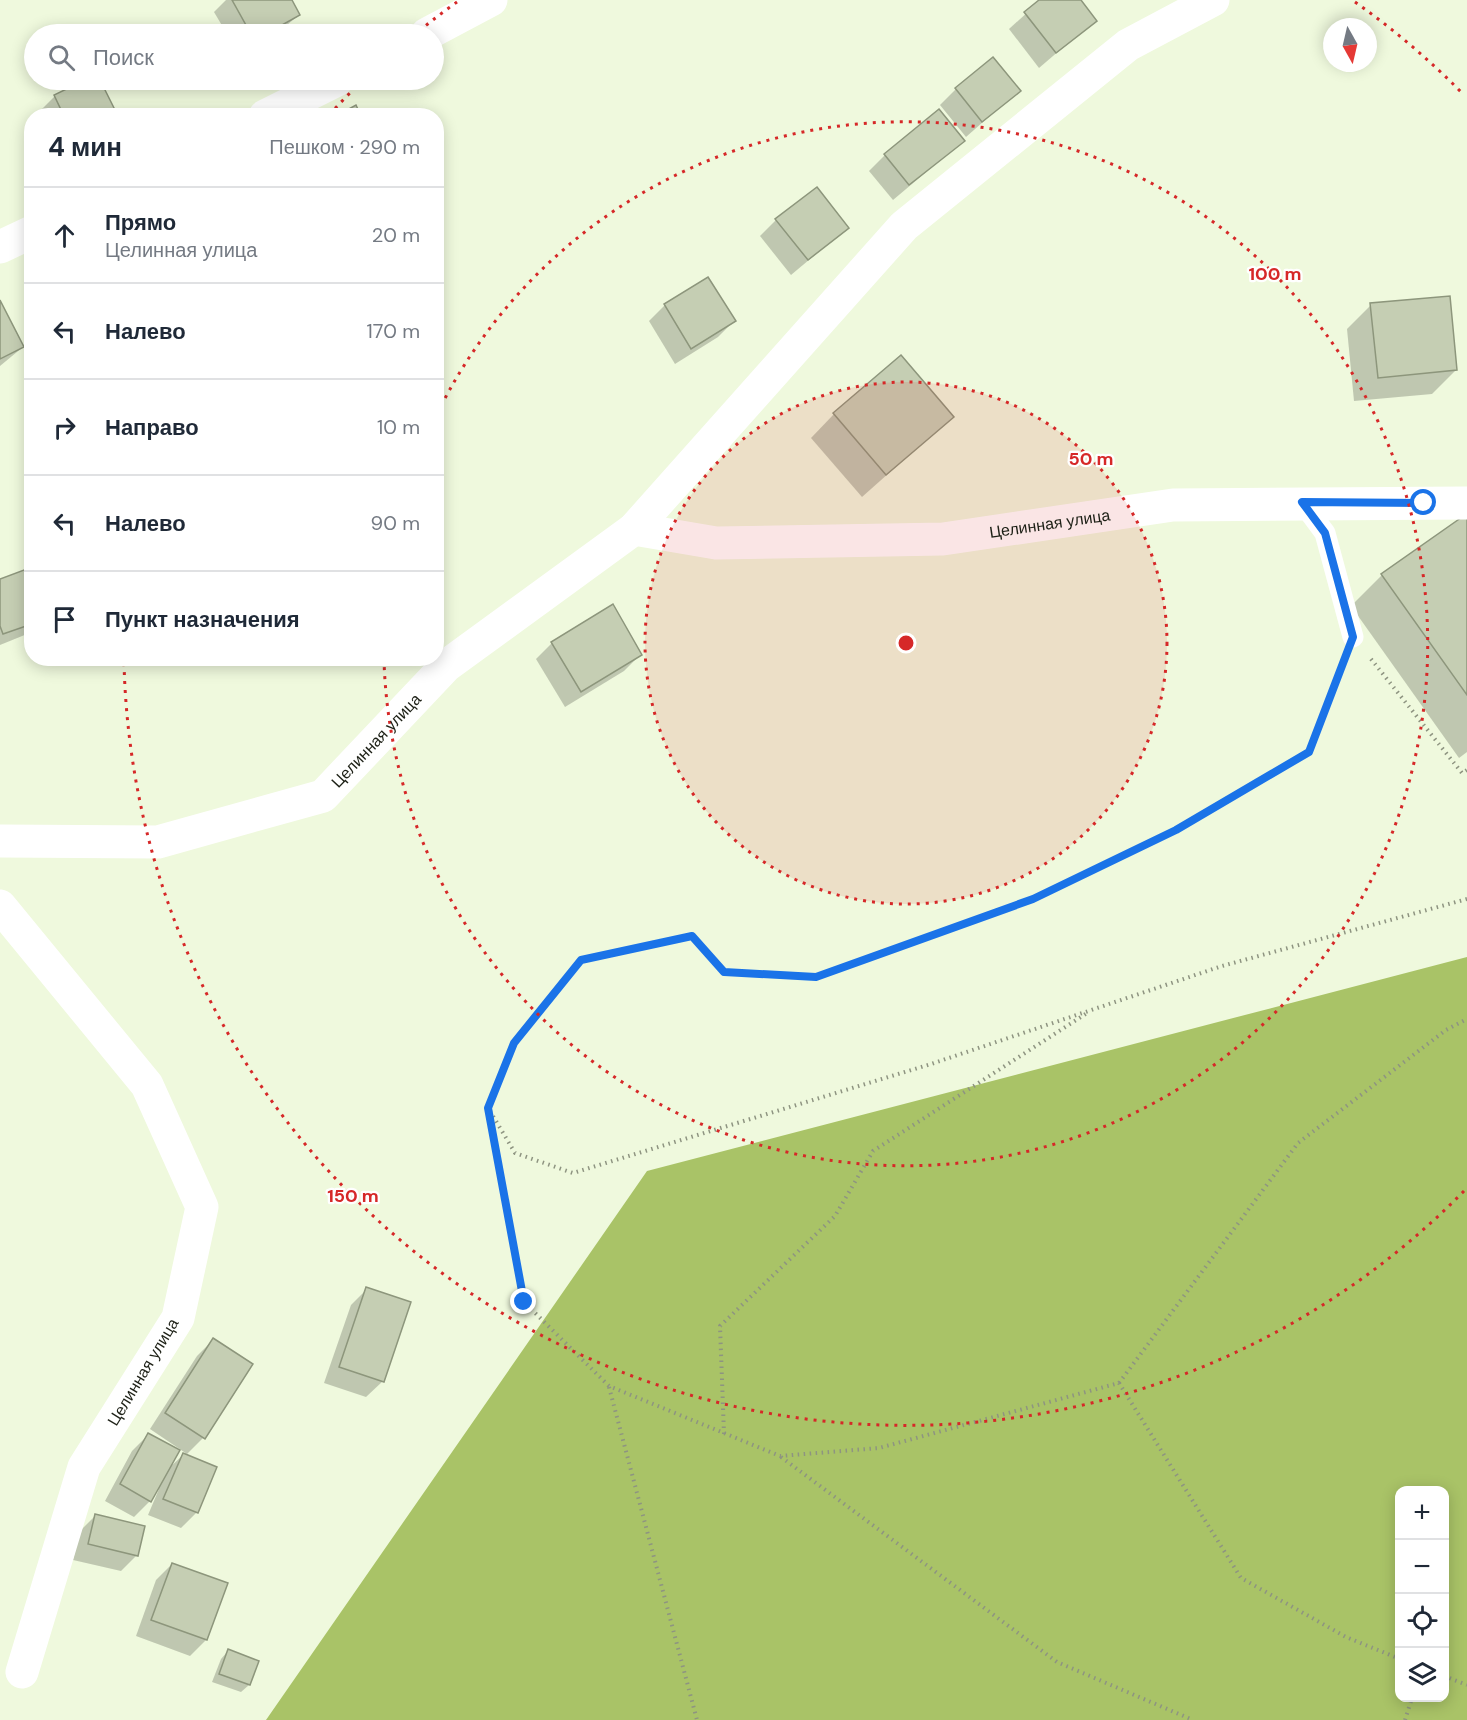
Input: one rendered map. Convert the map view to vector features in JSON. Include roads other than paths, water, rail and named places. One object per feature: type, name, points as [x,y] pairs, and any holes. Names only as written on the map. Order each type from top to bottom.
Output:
[{"type":"street","points":[[444,25],[491,0]]},
{"type":"street","name":"Целинная улица","points":[[0,841],[158,842],[323,796],[447,666],[634,529],[904,226],[1128,45],[1213,0]]},
{"type":"street","points":[[281,108],[317,90]]},
{"type":"street","points":[[0,247],[24,236]]},
{"type":"street","name":"Целинная улица","points":[[634,529],[716,543],[943,539],[1173,505],[1302,502],[1467,503]]},
{"type":"street","name":"Целинная улица","points":[[0,906],[147,1085],[202,1208],[178,1318],[84,1467],[22,1672]]},
{"type":"lane","points":[[1302,502],[1325,533],[1353,637]]}]
